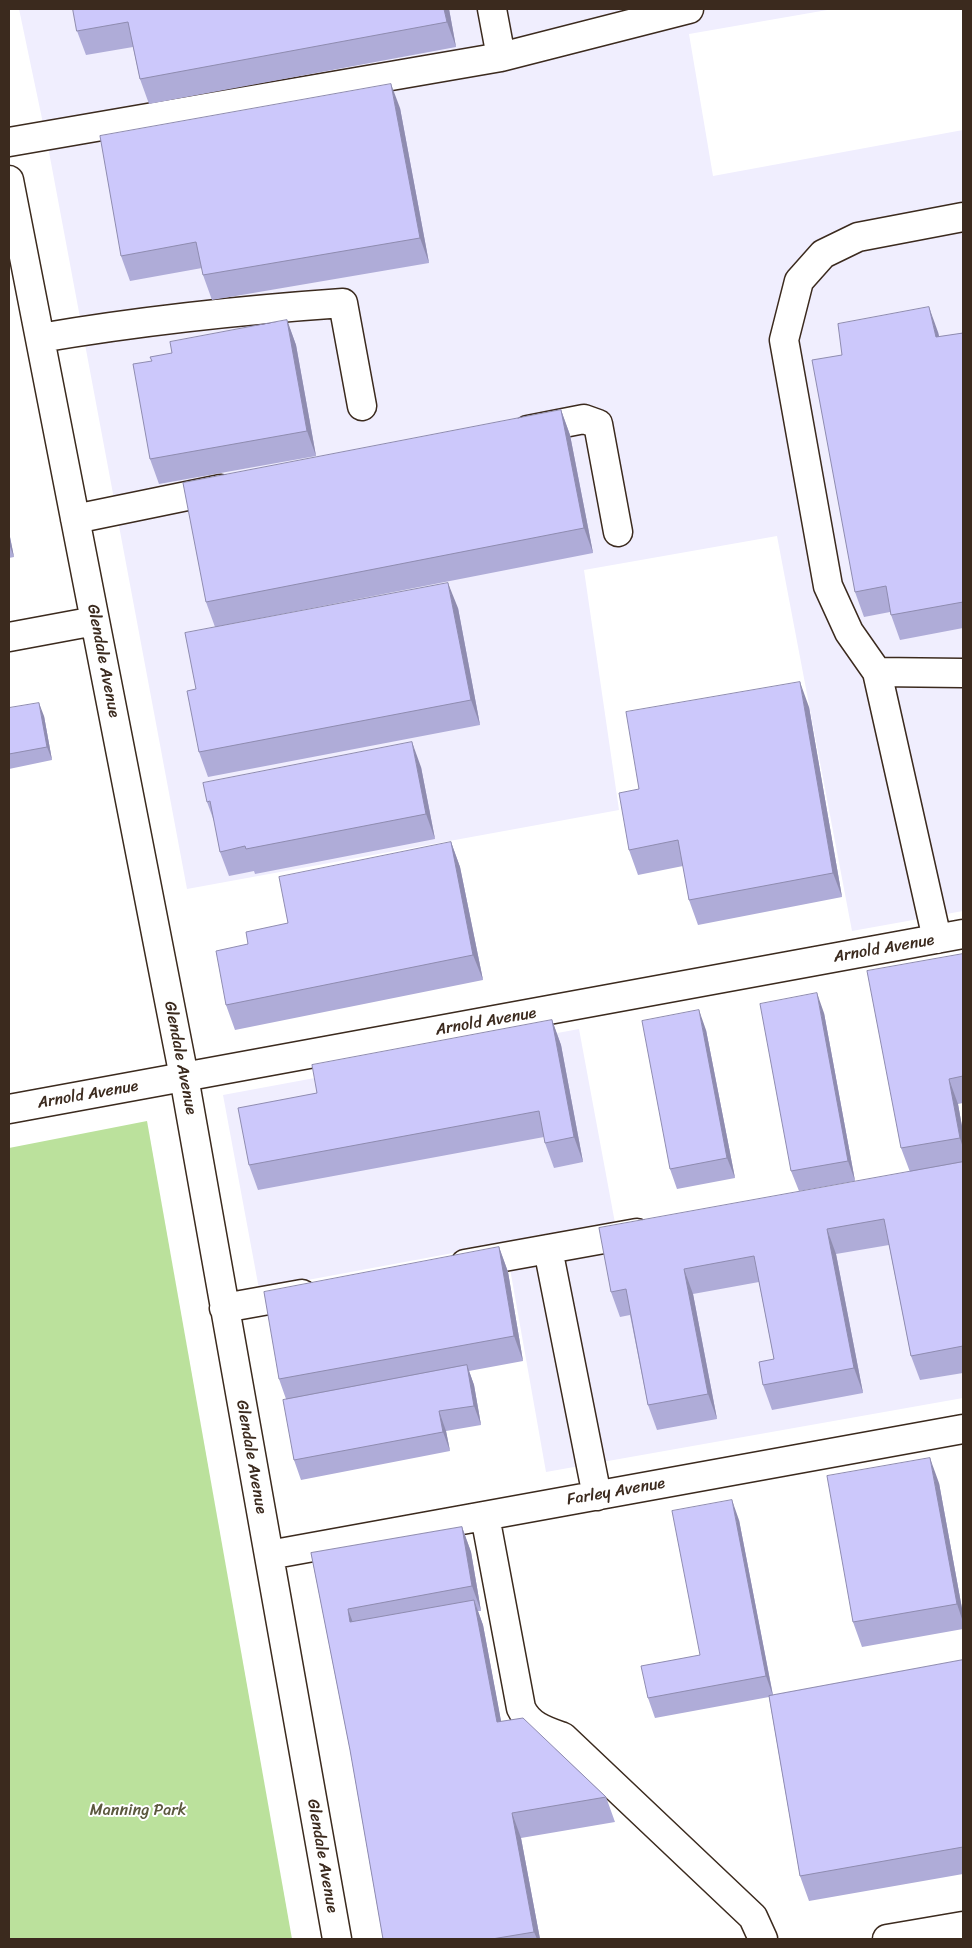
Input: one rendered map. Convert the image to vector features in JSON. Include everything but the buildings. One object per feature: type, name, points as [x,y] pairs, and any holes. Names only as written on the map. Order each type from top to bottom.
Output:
[{"type":"street","points":[[492,9],[501,57]]},
{"type":"street","points":[[9,142],[501,57],[690,9]]},
{"type":"street","name":"Glendale Avenue","points":[[9,180],[184,1077],[337,1939]]},
{"type":"street","points":[[937,939],[877,672],[849,632],[828,586],[784,340],[799,281],[823,254],[858,237],[963,217]]},
{"type":"street","points":[[40,338],[82,330],[282,307],[343,303],[362,406]]},
{"type":"street","points":[[506,434],[584,419],[598,424],[618,532]]},
{"type":"street","points":[[76,519],[244,485]]},
{"type":"street","points":[[9,637],[95,621]]},
{"type":"street","points":[[877,672],[963,673]]},
{"type":"street","name":"Arnold Avenue","points":[[9,1109],[963,934]]},
{"type":"street","points":[[440,1269],[664,1228]]},
{"type":"street","points":[[548,1250],[597,1496]]},
{"type":"street","points":[[224,1308],[322,1290]]},
{"type":"street","name":"Farley Avenue","points":[[269,1555],[963,1429]]},
{"type":"street","points":[[485,1516],[521,1708],[526,1719],[540,1728],[563,1738],[752,1917],[763,1939]]},
{"type":"street","points":[[887,1939],[954,1931]]},
{"type":"shaded area","points":[[19,9],[833,9],[689,34],[713,176],[963,130],[963,911],[852,931],[777,536],[584,570],[619,810],[187,889],[49,152]]},
{"type":"shaded area","points":[[579,1029],[615,1223],[259,1289],[223,1095]]},
{"type":"shaded area","points":[[963,1182],[963,1398],[546,1472],[509,1263]]},
{"type":"green space","name":"Manning Park","points":[[147,1121],[292,1939],[9,1939],[9,1148]]}]
